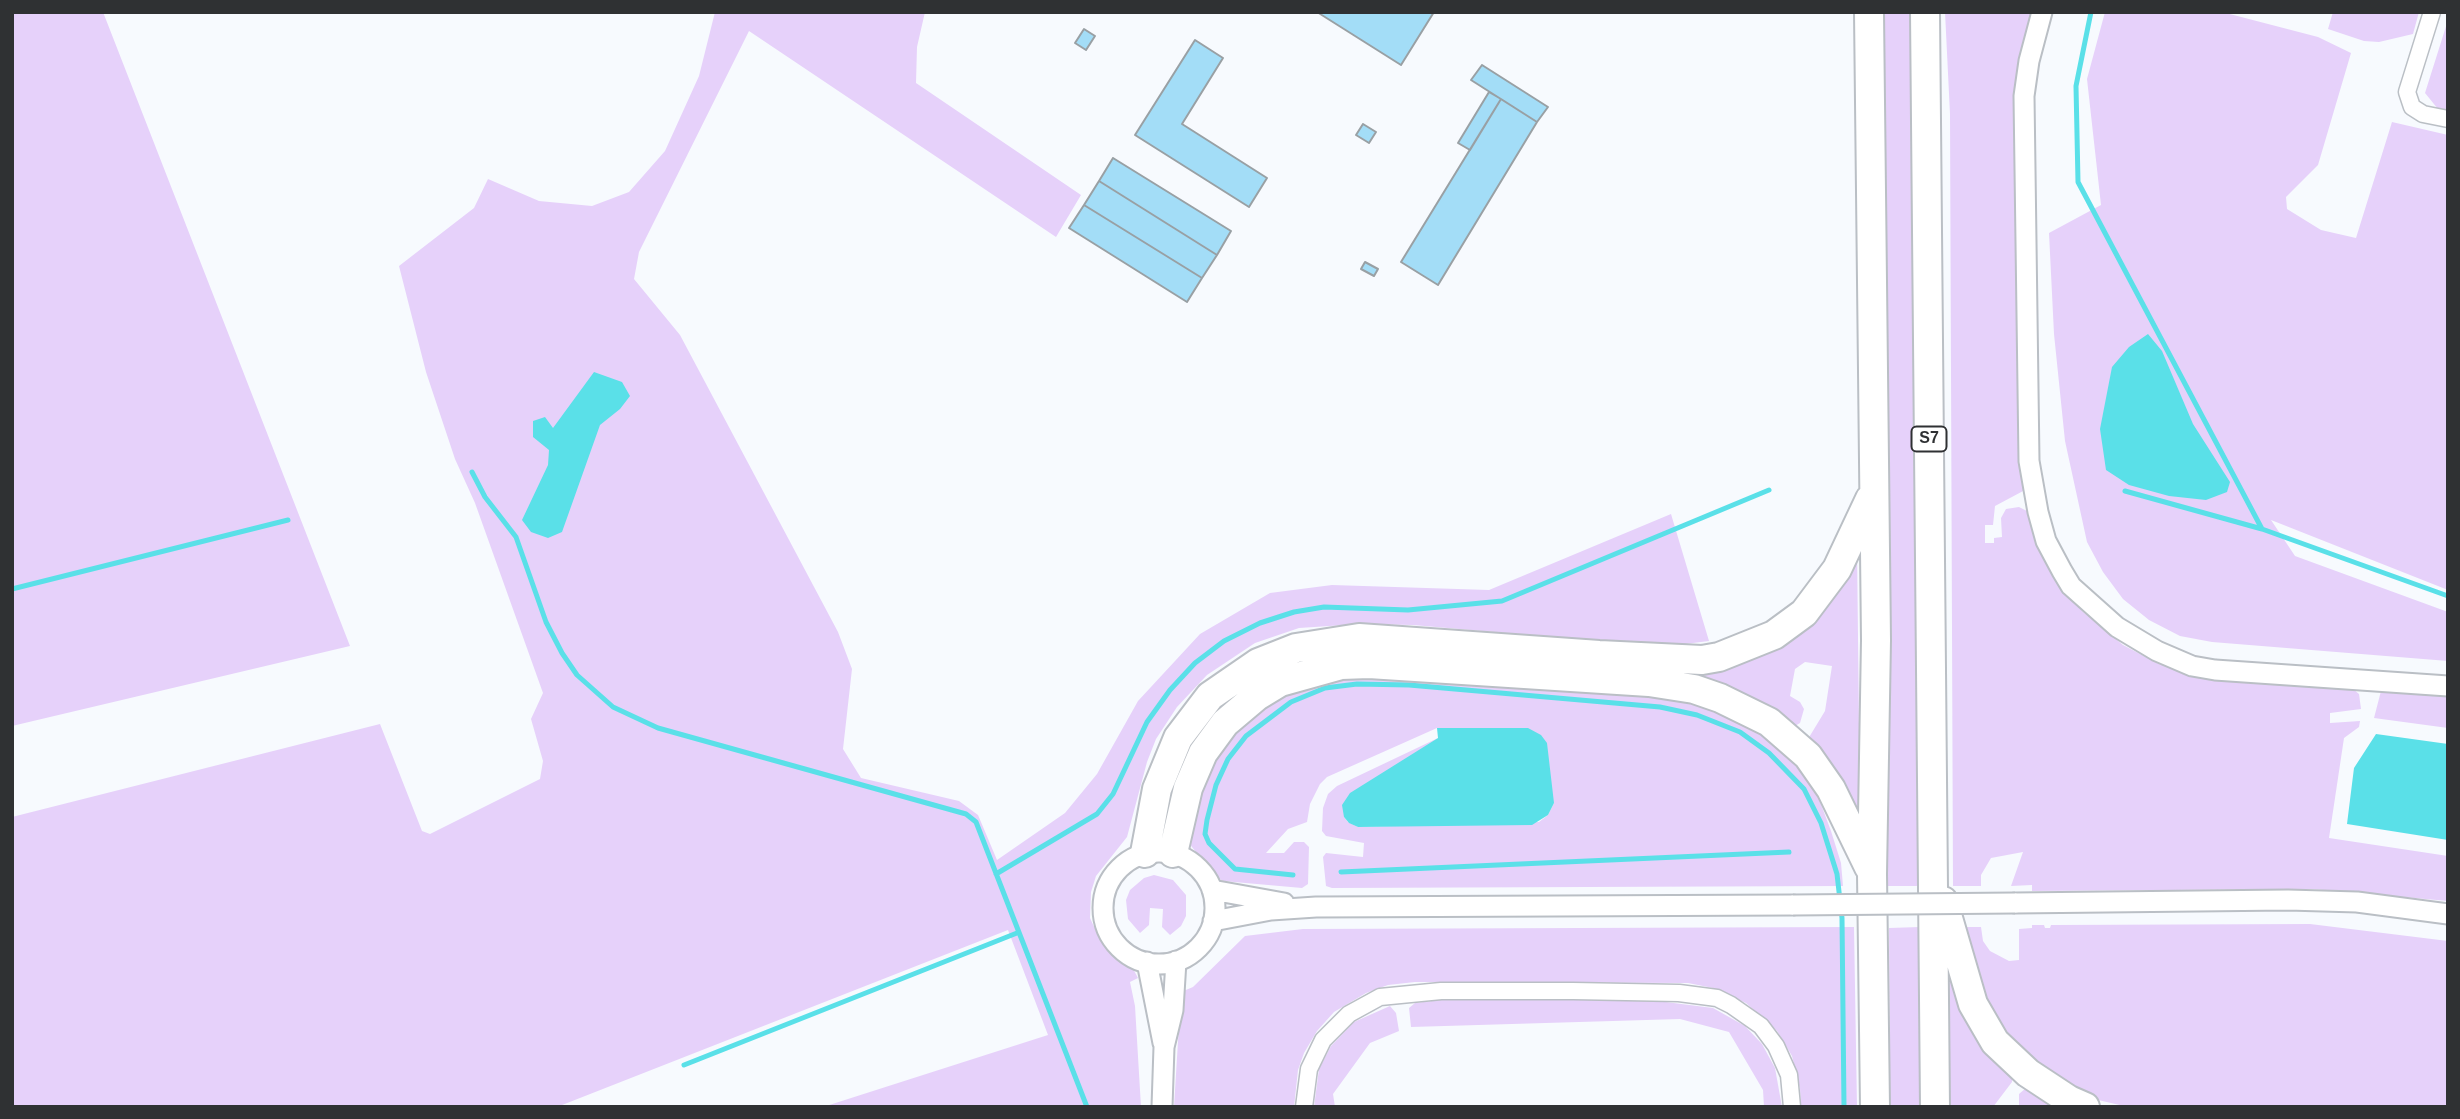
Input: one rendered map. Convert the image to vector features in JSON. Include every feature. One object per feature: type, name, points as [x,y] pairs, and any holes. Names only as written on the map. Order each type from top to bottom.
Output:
[{"type":"highway","points":[[1870,12],[1872,493],[1876,640],[1872,874],[1875,1107]]},
{"type":"highway","name":"S7","points":[[1925,12],[1935,1107]]},
{"type":"highway","points":[[1145,853],[1157,789],[1178,738],[1210,696],[1258,663],[1296,648],[1359,638],[1612,656],[1702,660],[1719,657],[1774,635],[1804,613],[1838,569],[1872,493]]},
{"type":"highway","points":[[1172,853],[1188,788],[1203,753],[1224,723],[1257,696],[1280,682],[1340,665],[1369,664],[1649,682],[1694,689],[1720,698],[1769,722],[1808,756],[1832,789],[1872,874]]},
{"type":"highway","points":[[1933,866],[1973,1004],[1995,1042],[2028,1073],[2069,1100],[2085,1107]]},
{"type":"street","points":[[2042,12],[2029,61],[2024,96],[2029,461],[2040,521],[2071,586],[2117,627],[2157,651],[2192,666],[2215,670],[2448,686]]},
{"type":"street","points":[[2432,12],[2407,92],[2412,107],[2423,114],[2448,119]]},
{"type":"street","points":[[1145,853],[1172,853],[1197,866],[1212,890],[1213,920],[1201,944],[1176,961],[1147,962],[1120,948],[1108,932],[1103,912],[1105,892],[1114,874],[1128,861],[1145,853]]},
{"type":"street","points":[[1212,890],[1316,907]]},
{"type":"street","points":[[1213,920],[1316,907],[2015,902],[2329,901],[2448,914]]},
{"type":"street","points":[[1162,1107],[1164,1047],[1173,1010],[1176,961]]},
{"type":"street","points":[[1147,962],[1164,1047]]},
{"type":"street","points":[[1304,1107],[1309,1069],[1323,1040],[1349,1014],[1380,997],[1428,992],[1573,991],[1679,993],[1717,998],[1731,1005],[1761,1026],[1776,1046],[1788,1075],[1792,1107]]},
{"type":"shaded area","points":[[12,12],[103,12],[350,646],[12,726]]},
{"type":"shaded area","points":[[715,12],[925,12],[917,47],[916,83],[1081,195],[1056,237],[749,31],[639,252],[634,279],[680,335],[838,632],[852,669],[843,749],[861,778],[959,801],[978,815],[997,860],[1065,813],[1097,774],[1138,701],[1200,634],[1270,593],[1332,585],[1489,590],[1671,514],[1709,641],[1685,644],[1621,643],[1413,625],[1360,624],[1299,628],[1255,643],[1207,675],[1177,707],[1156,739],[1147,762],[1127,837],[1096,876],[1091,892],[1090,918],[1096,931],[1111,951],[1131,965],[1138,978],[1130,982],[1135,1006],[1141,1107],[823,1107],[1048,1035],[1008,930],[557,1107],[12,1107],[12,817],[380,724],[422,831],[430,834],[540,779],[543,761],[531,719],[543,693],[475,503],[455,459],[426,372],[399,266],[474,208],[488,179],[539,201],[592,206],[629,192],[665,151],[699,76]]},
{"type":"shaded area","points":[[1883,12],[1914,12],[1919,886],[1888,886]]},
{"type":"shaded area","points":[[1945,12],[2031,12],[2019,67],[2025,490],[1995,506],[1993,525],[1985,525],[1985,543],[1994,543],[1994,538],[2002,537],[2001,518],[2006,509],[2019,507],[2029,512],[2065,590],[2082,611],[2123,645],[2159,664],[2201,677],[2353,689],[2359,694],[2361,709],[2330,713],[2330,723],[2360,721],[2359,727],[2344,738],[2329,838],[2448,856],[2448,901],[2312,889],[2032,891],[2032,885],[2011,886],[2023,852],[1991,858],[1981,875],[1981,886],[1953,886],[1950,114]]},
{"type":"shaded area","points":[[2105,12],[2222,12],[2318,37],[2351,53],[2318,165],[2286,197],[2287,209],[2321,230],[2356,238],[2392,122],[2448,135],[2448,590],[2271,520],[2295,556],[2448,612],[2448,661],[2212,642],[2180,636],[2149,620],[2123,599],[2103,572],[2087,542],[2065,441],[2054,334],[2049,233],[2101,205],[2087,79]]},
{"type":"shaded area","points":[[2333,12],[2419,12],[2413,34],[2379,42],[2364,41],[2328,29]]},
{"type":"shaded area","points":[[2448,20],[2448,111],[2438,109],[2425,93]]},
{"type":"shaded area","points":[[1857,548],[1860,813],[1847,789],[1808,739],[1825,711],[1832,666],[1805,662],[1795,669],[1790,696],[1800,702],[1804,709],[1800,723],[1795,726],[1779,713],[1721,683],[1627,665],[1741,660]]},
{"type":"shaded area","points":[[1366,672],[1692,698],[1753,727],[1782,749],[1802,771],[1819,799],[1831,831],[1841,863],[1843,886],[1326,886],[1323,857],[1326,853],[1363,857],[1364,843],[1326,836],[1322,831],[1323,808],[1328,794],[1337,786],[1438,738],[1344,817],[1348,822],[1358,827],[1539,822],[1548,815],[1554,803],[1437,728],[1327,777],[1320,784],[1310,804],[1307,822],[1288,829],[1266,853],[1284,853],[1294,842],[1304,842],[1309,847],[1308,884],[1302,888],[1223,881],[1216,877],[1188,842],[1210,756],[1279,691]]},
{"type":"shaded area","points":[[2381,691],[2448,696],[2448,728],[2374,718]]},
{"type":"shaded area","points":[[1154,875],[1173,880],[1186,895],[1186,916],[1181,926],[1170,935],[1162,927],[1163,909],[1150,908],[1149,925],[1140,933],[1128,919],[1126,900],[1130,890],[1144,878]]},
{"type":"shaded area","points":[[2310,924],[2448,941],[2448,1107],[2128,1107],[2094,1099],[2060,1083],[1993,1023],[1958,927],[1981,927],[1983,941],[1990,951],[2009,961],[2019,960],[2019,929],[2032,928],[2032,925],[2050,928],[2051,925]]},
{"type":"shaded area","points":[[1854,927],[1857,1107],[1801,1107],[1800,1089],[1792,1056],[1777,1031],[1746,1003],[1713,988],[1688,983],[1415,982],[1388,985],[1366,993],[1334,1012],[1317,1031],[1304,1053],[1298,1070],[1294,1107],[1174,1107],[1181,992],[1193,987],[1245,936],[1303,929]]},
{"type":"shaded area","points":[[1920,927],[1921,1107],[1890,1107],[1889,928]]},
{"type":"shaded area","points":[[1949,978],[1963,1008],[2012,1073],[2012,1082],[1993,1107],[1949,1107]]},
{"type":"shaded area","points":[[1449,999],[1642,999],[1713,1008],[1745,1026],[1762,1044],[1775,1068],[1782,1107],[1764,1107],[1763,1090],[1729,1032],[1680,1019],[1411,1027],[1409,1008],[1415,1003]]},
{"type":"shaded area","points":[[1390,1006],[1396,1013],[1399,1031],[1370,1043],[1333,1094],[1335,1107],[1314,1107],[1319,1069],[1331,1046],[1354,1022]]},
{"type":"shaded area","points":[[2026,1088],[2064,1107],[2019,1107],[2019,1094]]},
{"type":"water","points":[[2148,334],[2162,351],[2193,424],[2230,482],[2227,492],[2206,500],[2169,496],[2129,485],[2106,470],[2100,429],[2112,367],[2129,347]]},
{"type":"water","points":[[594,372],[622,382],[630,396],[620,409],[600,425],[562,532],[548,538],[531,532],[522,520],[548,465],[549,450],[533,437],[533,421],[545,417],[553,428]]},
{"type":"water","points":[[1437,728],[1528,728],[1541,735],[1547,743],[1554,803],[1548,815],[1532,825],[1358,827],[1349,823],[1344,817],[1342,805],[1350,793],[1438,738]]},
{"type":"water","points":[[2376,734],[2448,744],[2448,840],[2347,824],[2354,768]]},
{"type":"building","points":[[1317,12],[1434,12],[1401,65]]},
{"type":"building","points":[[1084,29],[1095,36],[1086,50],[1075,43]]},
{"type":"building","points":[[1195,40],[1223,58],[1182,124],[1267,178],[1249,207],[1135,135]]},
{"type":"building","points":[[1482,65],[1548,107],[1537,122],[1471,80]]},
{"type":"building","points":[[1489,92],[1501,99],[1470,150],[1458,143]]},
{"type":"building","points":[[1501,99],[1537,122],[1438,285],[1401,262]]},
{"type":"building","points":[[1363,124],[1376,132],[1369,143],[1356,135]]},
{"type":"building","points":[[1113,158],[1231,231],[1217,255],[1099,181]]},
{"type":"building","points":[[1099,181],[1217,255],[1202,278],[1084,205]]},
{"type":"building","points":[[1084,205],[1202,278],[1187,302],[1069,228]]},
{"type":"building","points":[[1365,262],[1378,269],[1374,276],[1361,269]]},
{"type":"waterway","points":[[2091,12],[2076,86],[2078,182],[2262,529]]},
{"type":"waterway","points":[[472,472],[485,497],[516,537],[546,622],[562,653],[577,675],[613,707],[658,728],[966,814],[976,822],[1087,1107]]},
{"type":"waterway","points":[[996,874],[1097,814],[1113,794],[1147,722],[1170,690],[1195,663],[1224,641],[1260,623],[1294,612],[1324,607],[1408,610],[1502,601],[1769,490]]},
{"type":"waterway","points":[[2125,491],[2262,529],[2448,596]]},
{"type":"waterway","points":[[12,589],[288,520]]},
{"type":"waterway","points":[[1293,875],[1235,869],[1209,843],[1205,834],[1207,820],[1216,785],[1228,759],[1246,736],[1291,702],[1325,688],[1357,684],[1409,685],[1660,707],[1697,715],[1740,732],[1769,753],[1804,789],[1821,823],[1837,874],[1842,918],[1844,1107]]},
{"type":"waterway","points":[[1341,872],[1789,852]]},
{"type":"waterway","points":[[684,1065],[1017,933]]}]
